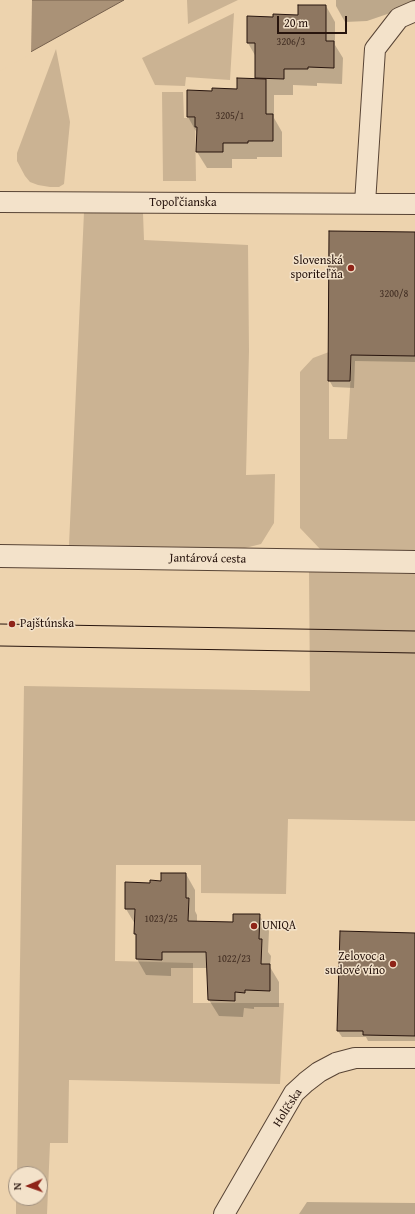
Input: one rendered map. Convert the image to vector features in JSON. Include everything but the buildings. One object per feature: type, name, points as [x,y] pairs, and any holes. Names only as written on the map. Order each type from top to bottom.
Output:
[{"type":"street","points":[[365,203],[375,49],[399,18],[415,11]]},
{"type":"street","name":"Topoľčianska","points":[[0,202],[415,204]]},
{"type":"street","name":"Jantárová cesta","points":[[0,556],[415,562]]},
{"type":"street","name":"Holíčska","points":[[224,1214],[294,1093],[306,1082],[336,1063],[355,1058],[415,1058]]},
{"type":"shaded area","points":[[0,0],[124,0],[0,69]]},
{"type":"shaded area","points":[[187,0],[238,0],[188,24]]},
{"type":"shaded area","points":[[234,13],[230,80],[186,77],[185,86],[155,85],[142,58]]},
{"type":"shaded area","points":[[56,49],[70,122],[64,184],[59,187],[50,187],[30,182],[17,161],[17,153]]},
{"type":"shaded area","points":[[162,92],[183,92],[184,118],[195,118],[196,181],[163,181]]},
{"type":"shaded area","points":[[84,212],[143,213],[144,240],[248,245],[249,351],[246,475],[275,474],[274,523],[261,544],[245,548],[69,545]]},
{"type":"shaded area","points":[[401,331],[415,356],[415,551],[321,550],[300,528],[300,372],[313,358],[329,352],[329,439],[347,439],[352,355],[401,356]]},
{"type":"shaded area","points":[[309,572],[415,574],[415,821],[288,819],[286,894],[201,893],[201,865],[116,865],[115,961],[193,963],[193,1003],[284,1003],[280,1084],[69,1080],[68,1143],[50,1143],[48,1190],[48,1166],[17,1166],[24,686],[310,691]]},
{"type":"shaded area","points":[[16,1206],[47,1206],[47,1214],[16,1214]]},
{"type":"pier","points":[[0,0],[32,0],[31,54],[0,71]]},
{"type":"tram line","points":[[0,624],[415,631]]},
{"type":"tram line","points":[[0,646],[415,653]]},
{"type":"place","name":"Slovenská sporiteľňa","points":[[351,268]]},
{"type":"place","name":"Pajštúnska","points":[[12,624]]},
{"type":"place","name":"UNIQA","points":[[254,926]]},
{"type":"place","name":"Zelovoc a sudové víno","points":[[393,964]]}]
